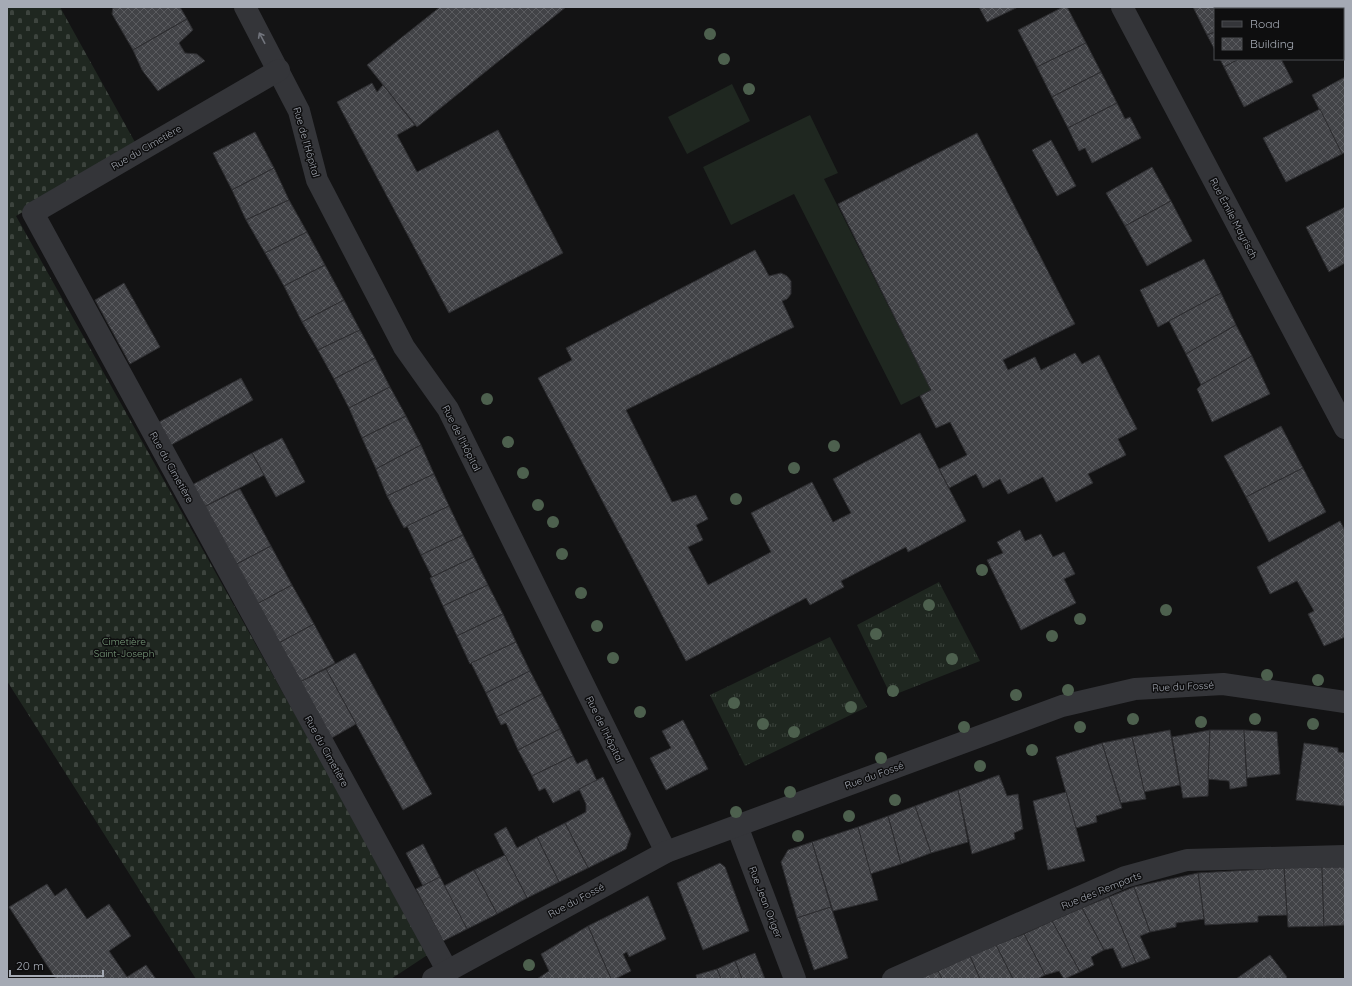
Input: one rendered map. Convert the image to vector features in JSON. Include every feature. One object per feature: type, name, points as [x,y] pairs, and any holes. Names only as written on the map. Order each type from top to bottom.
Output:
[{"type":"street","name":"Rue de l'Hôpital","points":[[244,7],[279,70],[299,111],[317,180],[404,347],[448,409],[666,852]]},
{"type":"street","name":"Rue Émile Mayrisch","points":[[1122,7],[1345,428]]},
{"type":"street","name":"Rue du Cimetière","points":[[279,70],[33,213],[440,975]]},
{"type":"street","name":"Rue du Fossé","points":[[440,975],[666,852],[1062,706],[1135,689],[1223,684],[1345,702]]},
{"type":"street","name":"Rue Jean Origer","points":[[737,826],[795,979]]},
{"type":"street","name":"Rue des Remparts","points":[[893,979],[1125,877],[1187,860],[1345,856]]},
{"type":"green space","name":"Cimetière Saint-Joseph","points":[[7,7],[60,7],[136,144],[16,216],[429,954],[391,979],[196,979],[7,681]]},
{"type":"green space","points":[[732,84],[750,121],[687,154],[668,117]]},
{"type":"green space","points":[[810,115],[838,173],[824,179],[931,390],[901,405],[794,194],[731,225],[703,167]]},
{"type":"green space","points":[[939,582],[980,661],[891,696],[857,625]]},
{"type":"green space","points":[[830,637],[867,707],[745,766],[710,695]]},
{"type":"building","points":[[113,7],[180,7],[187,19],[133,50],[112,14]]},
{"type":"building","points":[[440,7],[566,7],[417,127],[367,65]]},
{"type":"building","points":[[979,7],[1018,7],[987,22]]},
{"type":"building","points":[[1063,7],[1067,7],[1086,43],[1037,67],[1018,30]]},
{"type":"building","points":[[1193,7],[1247,7],[1214,8],[1214,32],[1207,35]]},
{"type":"building","points":[[187,19],[193,30],[179,43],[185,53],[197,54],[205,61],[158,91],[142,70],[133,50]]},
{"type":"building","points":[[1214,32],[1214,48],[1207,35]]},
{"type":"building","points":[[1086,43],[1101,72],[1052,97],[1037,67]]},
{"type":"building","points":[[1220,60],[1237,60],[1224,67]]},
{"type":"building","points":[[1237,60],[1282,60],[1293,82],[1244,107],[1224,67]]},
{"type":"building","points":[[1101,72],[1117,103],[1068,128],[1052,97]]},
{"type":"building","points":[[1345,77],[1345,152],[1342,154],[1312,95]]},
{"type":"building","points":[[372,83],[377,92],[383,85],[415,125],[397,135],[417,172],[498,130],[563,253],[449,313],[337,102]]},
{"type":"building","points":[[1117,103],[1125,119],[1130,117],[1141,138],[1092,163],[1085,148],[1079,151],[1068,128]]},
{"type":"building","points":[[1320,109],[1342,154],[1286,182],[1263,138]]},
{"type":"building","points":[[255,132],[274,168],[232,190],[213,153]]},
{"type":"building","points":[[977,133],[1075,324],[1003,360],[1008,370],[1035,357],[1041,370],[1075,353],[1082,364],[1099,355],[1137,429],[1118,439],[1126,455],[1088,474],[1093,483],[1056,502],[1043,477],[1008,494],[1000,479],[983,488],[976,474],[949,488],[939,469],[967,455],[950,422],[936,428],[920,396],[931,390],[838,204]]},
{"type":"building","points":[[1051,140],[1076,186],[1057,196],[1032,150]]},
{"type":"building","points":[[1152,167],[1171,201],[1125,226],[1106,193]]},
{"type":"building","points":[[274,168],[289,200],[246,220],[232,190]]},
{"type":"building","points":[[289,200],[307,232],[265,253],[246,220]]},
{"type":"building","points":[[1171,201],[1192,241],[1147,266],[1125,226]]},
{"type":"building","points":[[1345,207],[1345,263],[1329,272],[1306,227]]},
{"type":"building","points":[[307,232],[325,265],[284,286],[265,253]]},
{"type":"building","points":[[755,250],[769,276],[781,273],[787,276],[791,281],[791,294],[787,299],[782,301],[794,327],[626,410],[672,502],[696,495],[708,519],[696,525],[703,540],[688,547],[708,585],[771,552],[751,513],[812,482],[833,522],[851,513],[833,479],[920,433],[966,521],[908,552],[906,547],[841,581],[844,587],[810,605],[806,598],[686,661],[538,378],[572,360],[566,348]]},
{"type":"building","points":[[1204,259],[1221,293],[1158,327],[1140,290]]},
{"type":"building","points":[[325,265],[344,300],[302,322],[284,286]]},
{"type":"building","points":[[124,283],[160,347],[130,364],[95,300]]},
{"type":"building","points":[[1221,293],[1236,325],[1186,354],[1169,321]]},
{"type":"building","points":[[344,300],[360,330],[318,350],[302,322]]},
{"type":"building","points":[[1236,325],[1252,356],[1201,385],[1186,354]]},
{"type":"building","points":[[360,330],[375,358],[334,379],[318,350]]},
{"type":"building","points":[[1252,356],[1270,394],[1212,422],[1197,389],[1201,385]]},
{"type":"building","points":[[375,358],[390,387],[349,408],[334,379]]},
{"type":"building","points":[[241,378],[253,400],[171,445],[159,422]]},
{"type":"building","points":[[390,387],[406,416],[362,438],[349,408]]},
{"type":"building","points":[[406,416],[421,445],[376,469],[362,438]]},
{"type":"building","points":[[1281,426],[1303,468],[1246,497],[1224,456]]},
{"type":"building","points":[[282,438],[305,482],[276,497],[252,453]]},
{"type":"building","points":[[421,445],[434,474],[387,496],[376,469]]},
{"type":"building","points":[[252,453],[264,475],[202,508],[190,486]]},
{"type":"building","points":[[1303,468],[1326,512],[1269,542],[1246,497]]},
{"type":"building","points":[[434,474],[449,506],[404,528],[387,496]]},
{"type":"building","points":[[240,489],[271,546],[233,566],[202,508]]},
{"type":"building","points":[[449,506],[463,535],[421,555],[407,526]]},
{"type":"building","points":[[1340,521],[1345,531],[1345,637],[1324,646],[1308,614],[1314,611],[1297,581],[1270,594],[1257,567]]},
{"type":"building","points":[[1020,530],[1025,541],[1041,534],[1053,557],[1064,552],[1075,574],[1064,579],[1076,603],[1021,630],[987,560],[1003,553],[997,542]]},
{"type":"building","points":[[463,535],[474,557],[432,577],[421,555]]},
{"type":"building","points":[[271,546],[292,585],[255,605],[233,566]]},
{"type":"building","points":[[474,557],[488,585],[443,606],[430,578]]},
{"type":"building","points":[[292,585],[314,624],[277,644],[255,605]]},
{"type":"building","points":[[488,585],[503,614],[457,636],[443,606]]},
{"type":"building","points":[[503,614],[516,642],[470,664],[457,636]]},
{"type":"building","points":[[314,624],[335,663],[298,683],[277,644]]},
{"type":"building","points":[[516,642],[530,671],[486,693],[471,663]]},
{"type":"building","points":[[355,653],[432,794],[403,810],[326,669]]},
{"type":"building","points":[[326,669],[356,724],[330,739],[298,683]]},
{"type":"building","points":[[530,671],[542,694],[497,717],[486,693]]},
{"type":"building","points":[[542,694],[560,729],[518,750],[506,723],[501,725],[497,717]]},
{"type":"building","points":[[683,720],[708,769],[666,790],[650,758],[671,748],[662,731]]},
{"type":"building","points":[[560,729],[573,756],[532,776],[518,750]]},
{"type":"building","points":[[1170,730],[1180,785],[1144,792],[1132,737]]},
{"type":"building","points":[[1210,730],[1208,796],[1183,798],[1172,737]]},
{"type":"building","points":[[1210,730],[1244,730],[1247,786],[1230,789],[1229,781],[1208,779]]},
{"type":"building","points":[[1244,730],[1277,732],[1280,774],[1247,778]]},
{"type":"building","points":[[1132,737],[1146,799],[1121,803],[1102,743]]},
{"type":"building","points":[[1102,743],[1122,808],[1096,816],[1097,822],[1076,828],[1056,757]]},
{"type":"building","points":[[1304,743],[1338,748],[1338,752],[1345,753],[1345,806],[1296,800]]},
{"type":"building","points":[[573,756],[577,764],[587,759],[597,781],[553,803],[545,788],[539,791],[532,776]]},
{"type":"building","points":[[999,775],[1007,796],[1018,794],[1023,829],[1014,833],[1015,839],[972,854],[958,790]]},
{"type":"building","points":[[603,777],[631,834],[626,849],[588,868],[565,823],[586,812],[586,804],[579,789]]},
{"type":"building","points":[[958,790],[968,842],[931,853],[915,806]]},
{"type":"building","points":[[1066,792],[1085,861],[1048,870],[1033,801]]},
{"type":"building","points":[[915,806],[931,853],[901,864],[888,816]]},
{"type":"building","points":[[888,816],[901,864],[870,874],[858,827]]},
{"type":"building","points":[[565,823],[588,868],[559,882],[537,837]]},
{"type":"building","points":[[506,827],[517,848],[537,837],[559,882],[527,898],[494,834]]},
{"type":"building","points":[[858,827],[878,900],[833,911],[812,842]]},
{"type":"building","points":[[812,842],[831,907],[797,918],[781,862],[788,850]]},
{"type":"building","points":[[423,844],[440,877],[423,886],[406,853]]},
{"type":"building","points":[[505,855],[527,898],[497,914],[474,870]]},
{"type":"building","points":[[720,863],[725,867],[749,931],[703,950],[677,883]]},
{"type":"building","points":[[1322,867],[1324,926],[1288,927],[1284,868]]},
{"type":"building","points":[[1322,867],[1345,867],[1345,925],[1324,926]]},
{"type":"building","points":[[1284,868],[1287,915],[1258,916],[1258,922],[1205,925],[1198,873]]},
{"type":"building","points":[[474,870],[497,914],[467,929],[444,886]]},
{"type":"building","points":[[1198,873],[1204,919],[1176,923],[1176,927],[1150,932],[1134,887]]},
{"type":"building","points":[[440,877],[467,929],[443,941],[416,889]]},
{"type":"building","points":[[47,884],[55,896],[66,888],[87,919],[109,904],[131,936],[109,951],[127,977],[146,965],[156,979],[56,979],[9,907]]},
{"type":"building","points":[[1134,887],[1150,932],[1140,936],[1150,958],[1136,963],[1109,897]]},
{"type":"building","points":[[648,896],[666,939],[629,957],[627,952],[623,954],[631,971],[615,979],[611,979],[588,926]]},
{"type":"building","points":[[1109,897],[1136,963],[1122,968],[1113,948],[1104,950],[1082,908]]},
{"type":"building","points":[[831,907],[848,958],[814,970],[797,918]]},
{"type":"building","points":[[1082,908],[1104,950],[1091,957],[1094,965],[1080,972],[1052,921]]},
{"type":"building","points":[[1052,921],[1080,972],[1064,979],[1059,971],[1045,975],[1024,934]]},
{"type":"building","points":[[588,926],[611,979],[537,979],[549,971],[541,954]]},
{"type":"building","points":[[1024,934],[1045,975],[1037,979],[1013,979],[996,945]]},
{"type":"building","points":[[996,945],[1013,979],[980,979],[970,956]]},
{"type":"building","points":[[755,953],[765,979],[742,979],[735,961]]},
{"type":"building","points":[[1270,955],[1287,977],[1285,979],[1236,979]]},
{"type":"building","points":[[970,956],[980,979],[942,979],[938,971]]},
{"type":"building","points":[[735,961],[742,979],[721,979],[717,969]]},
{"type":"building","points":[[717,969],[721,979],[697,979],[696,975]]},
{"type":"building","points":[[938,971],[942,979],[918,979]]}]
